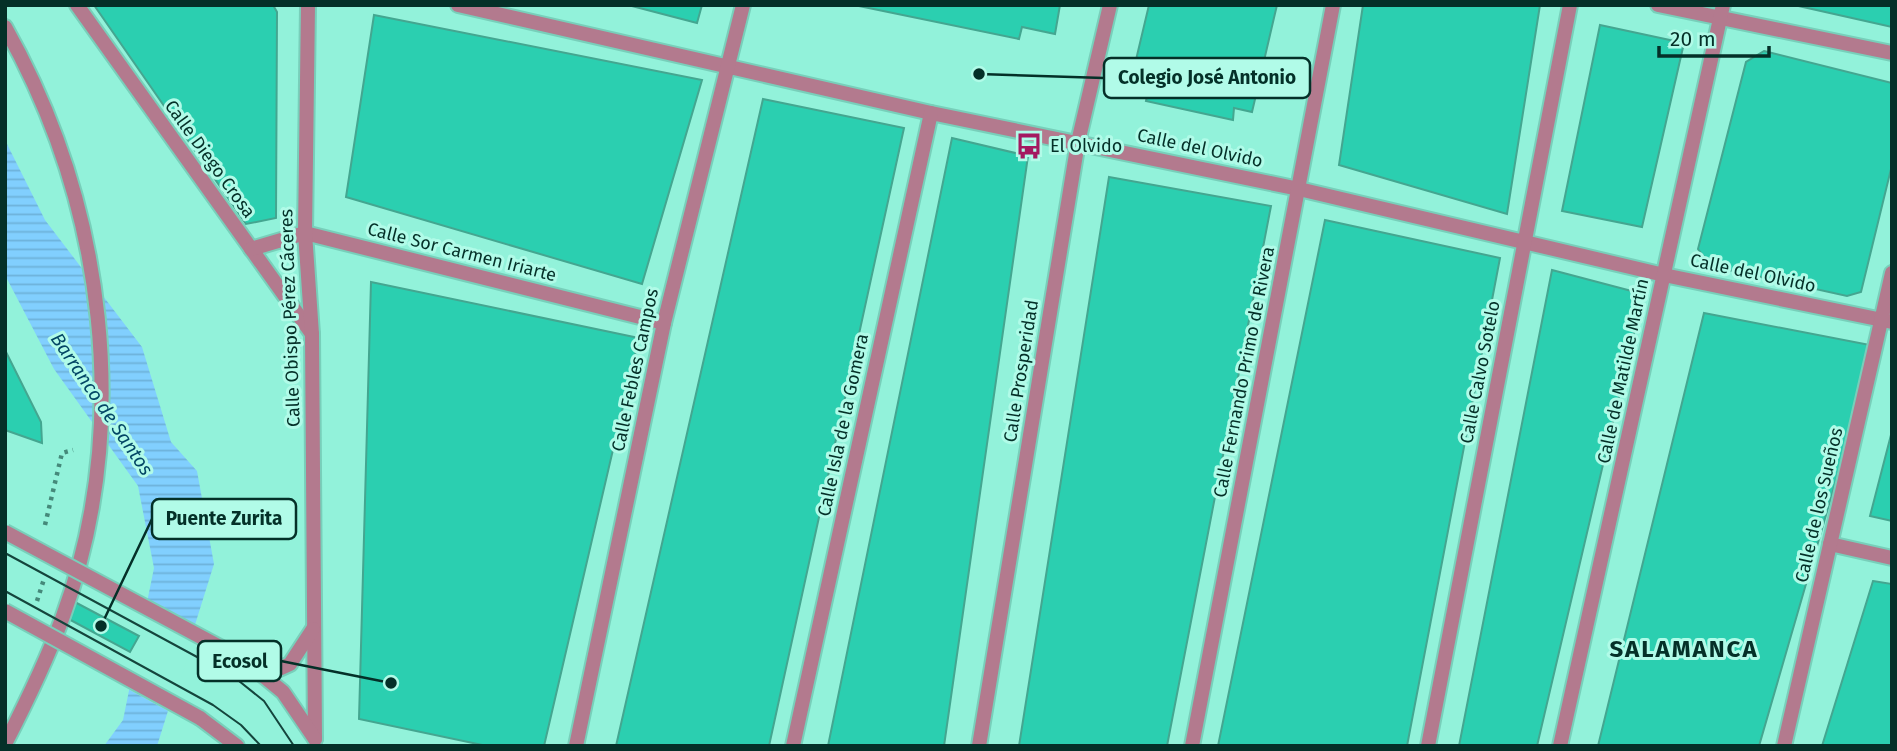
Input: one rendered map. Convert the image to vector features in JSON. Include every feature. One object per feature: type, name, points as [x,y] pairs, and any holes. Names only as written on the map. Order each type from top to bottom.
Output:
[{"type":"street","name":"Calle Diego Crosa","points":[[77,5],[312,334]]},
{"type":"street","name":"Calle Obispo Pérez Cáceres","points":[[308,5],[305,233],[312,334],[316,743]]},
{"type":"street","name":"Calle del Olvido","points":[[458,5],[931,113],[1299,189],[1664,275],[1886,321]]},
{"type":"street","name":"Calle Febles Campos","points":[[576,746],[664,323],[743,5]]},
{"type":"street","name":"Calle Prosperidad","points":[[979,746],[1078,142],[1110,5]]},
{"type":"street","name":"Calle Fernando Primo de Rivera","points":[[1192,746],[1333,5]]},
{"type":"street","name":"Calle Calvo Sotelo","points":[[1427,746],[1570,5]]},
{"type":"street","points":[[1658,5],[1722,12],[1892,52]]},
{"type":"street","name":"Calle de Matilde Martín","points":[[1560,746],[1722,12]]},
{"type":"street","points":[[5,27],[29,69],[58,138],[75,191],[93,262],[100,333],[99,446],[85,540],[63,616],[36,683],[5,744]]},
{"type":"street","name":"Calle Isla de la Gomera","points":[[793,746],[931,113]]},
{"type":"street","points":[[251,249],[305,233]]},
{"type":"street","name":"Calle Sor Carmen Iriarte","points":[[305,233],[664,323]]},
{"type":"street","name":"Calle de los Sueños","points":[[1784,746],[1830,544],[1886,321],[1892,273]]},
{"type":"street","points":[[5,532],[244,660],[284,692],[316,743]]},
{"type":"street","points":[[1830,544],[1892,558]]},
{"type":"street","points":[[5,611],[200,718],[237,746]]},
{"type":"street","points":[[266,675],[290,664],[313,629]]},
{"type":"path","points":[[71,463],[74,437]]},
{"type":"path","points":[[39,550],[62,453]]},
{"type":"path","points":[[34,610],[46,572]]},
{"type":"water","name":"Barranco de Santos","points":[[5,140],[45,220],[142,347],[171,442],[197,471],[214,564],[157,746],[104,746],[123,720],[154,568],[138,486],[54,369],[5,275]]},
{"type":"pier","points":[[144,597],[198,626],[170,712],[126,688]]},
{"type":"building","points":[[94,5],[273,5],[277,12],[276,218],[246,224]]},
{"type":"building","points":[[628,5],[702,5],[697,23]]},
{"type":"building","points":[[854,5],[1060,5],[1055,34],[1022,27],[1019,39]]},
{"type":"building","points":[[1149,5],[1277,5],[1252,112],[1234,108],[1233,120],[1146,101],[1149,87],[1130,85]]},
{"type":"building","points":[[1363,5],[1540,5],[1507,214],[1339,165]]},
{"type":"building","points":[[1794,5],[1892,5],[1892,27]]},
{"type":"building","points":[[374,15],[702,80],[642,284],[346,197]]},
{"type":"building","points":[[1600,25],[1684,43],[1642,227],[1562,211]]},
{"type":"building","points":[[1764,51],[1892,83],[1892,165],[1861,292],[1847,296],[1711,266],[1698,249],[1746,62]]},
{"type":"building","points":[[763,99],[904,128],[769,746],[616,746]]},
{"type":"building","points":[[952,138],[1028,156],[944,746],[828,746]]},
{"type":"building","points":[[1109,177],[1271,206],[1167,746],[1019,746]]},
{"type":"building","points":[[1325,220],[1500,258],[1407,746],[1218,746]]},
{"type":"building","points":[[1552,270],[1643,294],[1537,746],[1459,746]]},
{"type":"building","points":[[371,282],[639,338],[544,746],[487,746],[359,719]]},
{"type":"building","points":[[1704,313],[1875,346],[1759,746],[1598,746]]},
{"type":"building","points":[[5,350],[41,422],[42,443],[5,430]]},
{"type":"building","points":[[1892,431],[1892,521],[1870,516]]},
{"type":"building","points":[[1873,581],[1892,584],[1892,746],[1822,746]]},
{"type":"building","points":[[71,600],[139,636],[130,652],[63,616]]},
{"type":"tram line","points":[[5,553],[234,677],[264,701],[294,746]]},
{"type":"tram line","points":[[5,591],[213,705],[241,725],[261,746]]},
{"type":"place","name":"Colegio José Antonio","points":[[979,74]]},
{"type":"place","name":"El Olvido","points":[[1029,146]]},
{"type":"place","name":"Puente Zurita","points":[[101,626]]},
{"type":"place","name":"Ecosol","points":[[391,683]]},
{"type":"district","name":"SALAMANCA","points":[[1684,649]]}]
